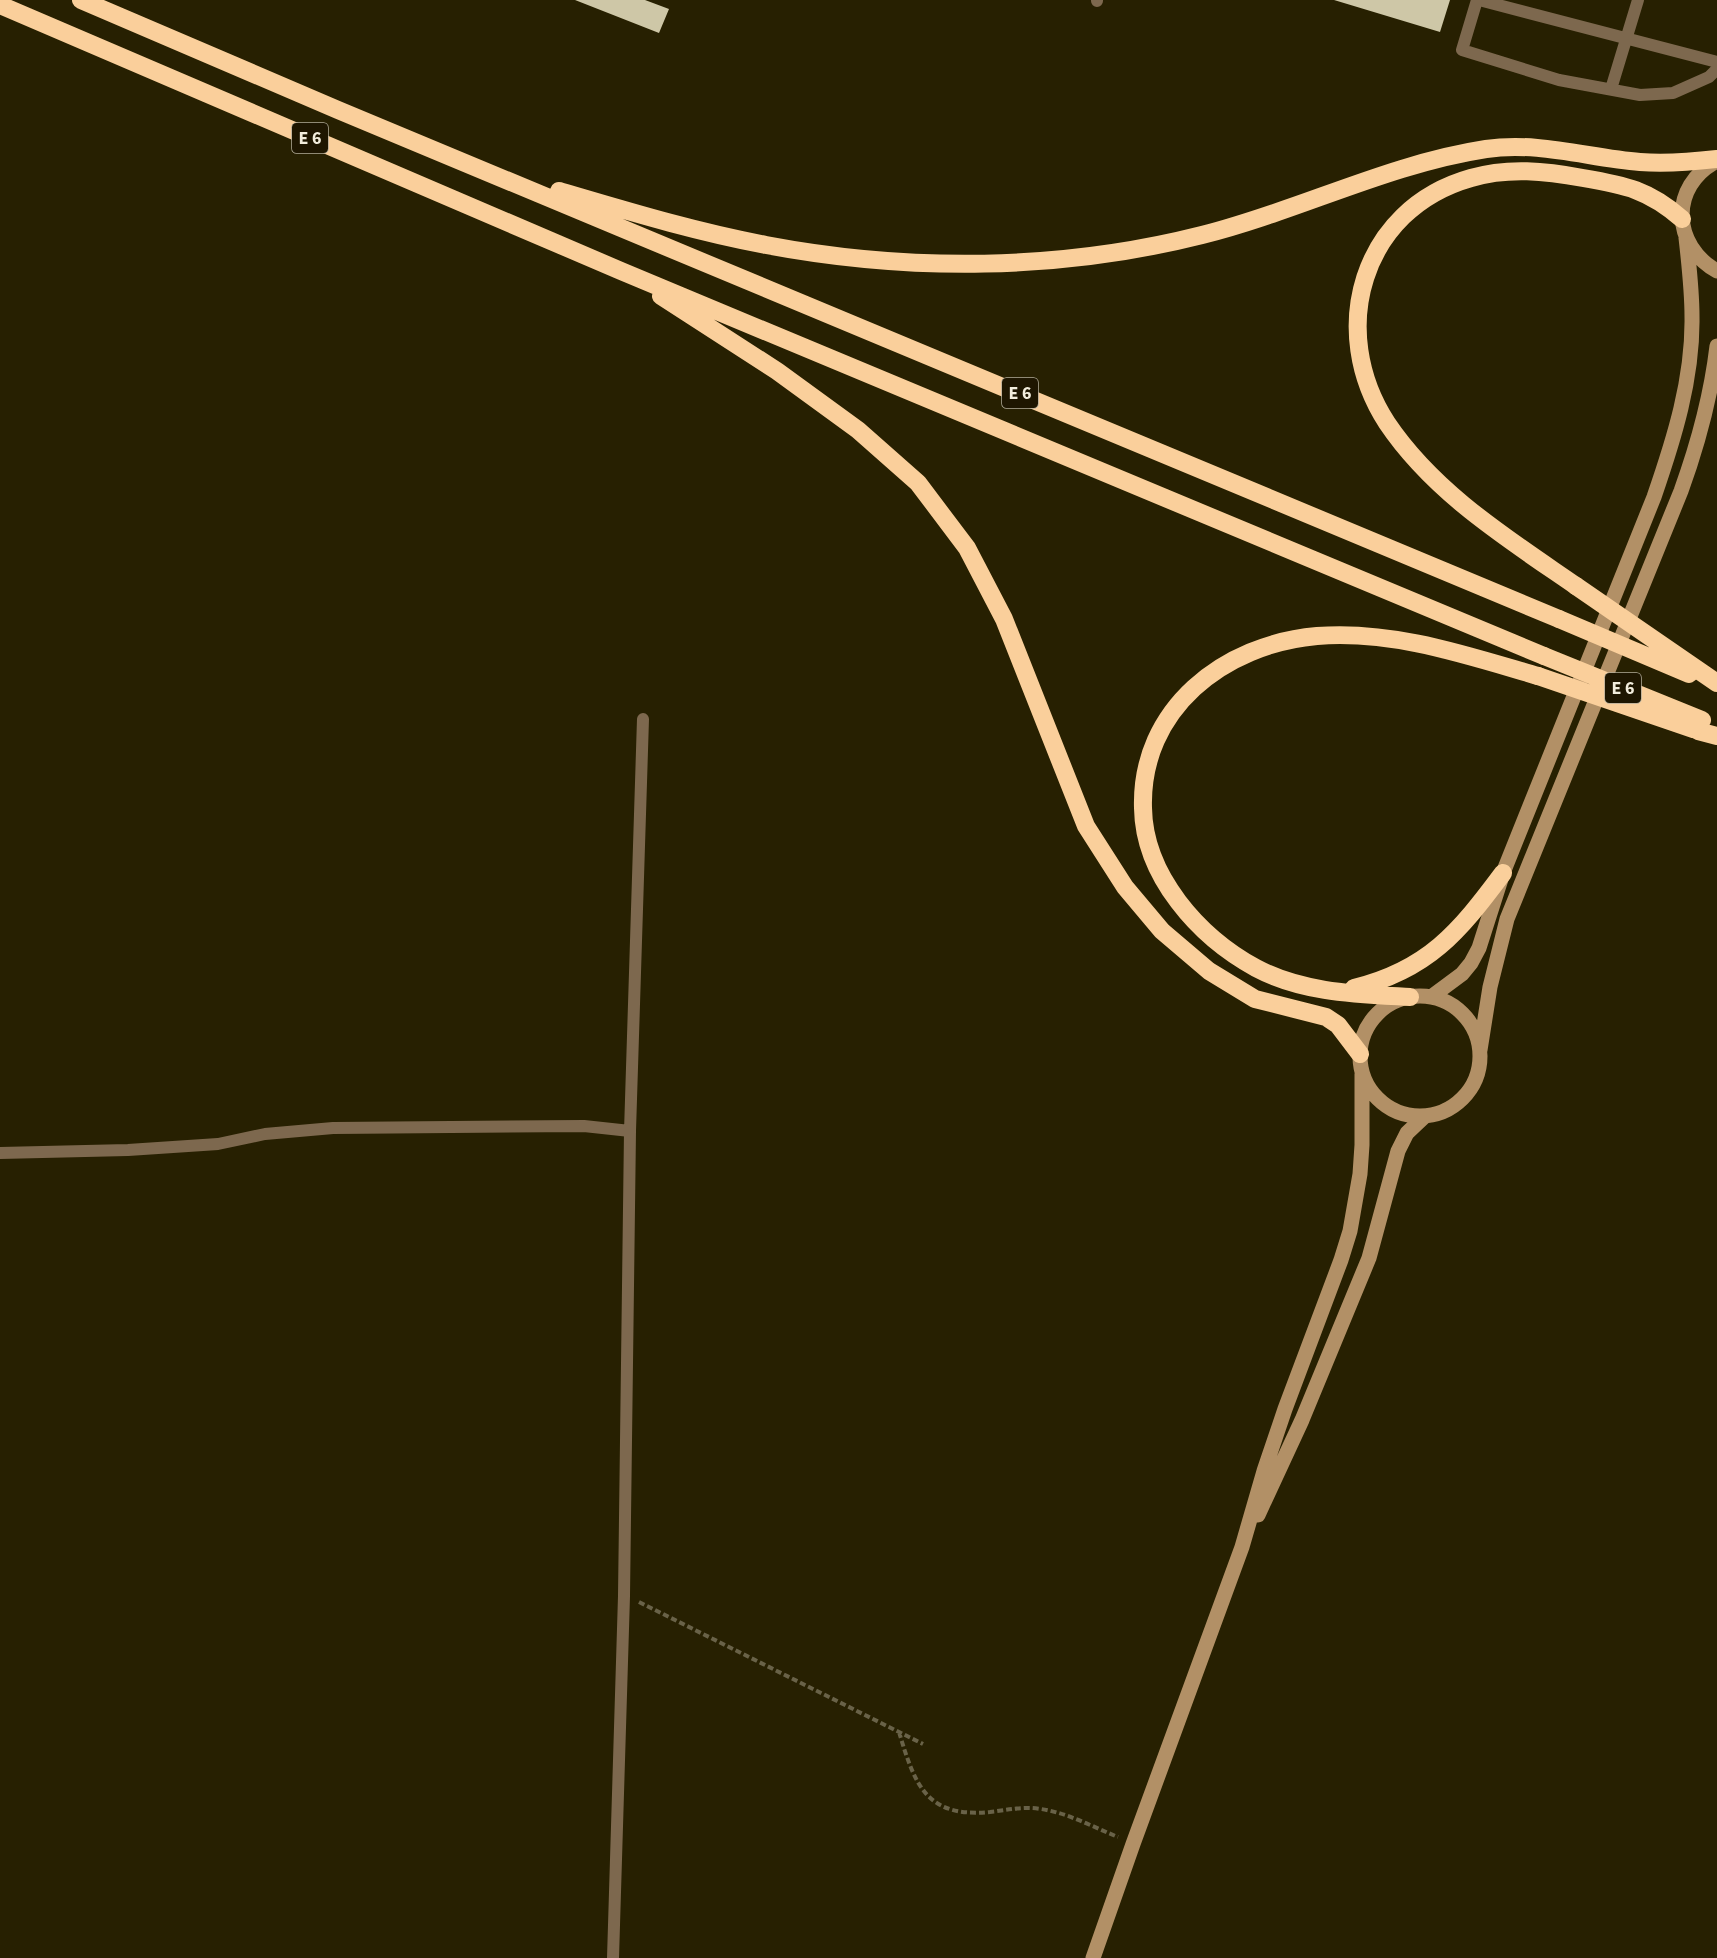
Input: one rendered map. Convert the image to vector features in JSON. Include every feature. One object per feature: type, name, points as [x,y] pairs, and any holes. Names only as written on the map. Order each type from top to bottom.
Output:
[{"type":"highway","name":"E 6","points":[[81,0],[479,169],[1712,683]]},
{"type":"highway","name":"E 6","points":[[0,5],[621,271],[1544,656],[1706,726]]},
{"type":"highway","points":[[479,169],[670,222],[764,245],[846,258],[998,264],[1110,253],[1201,235],[1294,207],[1405,168],[1489,148],[1537,147],[1610,159],[1663,163],[1717,160]]},
{"type":"highway","points":[[1682,219],[1662,202],[1631,188],[1540,171],[1493,173],[1452,184],[1412,207],[1383,238],[1365,276],[1357,319],[1357,341],[1367,382],[1388,423],[1425,469],[1448,492],[1491,527],[1712,683]]},
{"type":"highway","points":[[621,271],[777,371],[858,430],[918,483],[967,548],[1004,619],[1086,826],[1125,887],[1162,931],[1209,971],[1255,999],[1326,1017],[1338,1025],[1360,1054]]},
{"type":"highway","points":[[1410,997],[1336,992],[1279,978],[1238,958],[1196,922],[1166,884],[1152,852],[1143,810],[1148,762],[1157,737],[1170,716],[1186,695],[1201,682],[1232,660],[1266,646],[1315,636],[1347,634],[1410,641],[1446,649],[1706,726],[1717,736]]},
{"type":"highway","points":[[1336,992],[1399,974],[1413,966],[1445,941],[1466,920],[1503,873]]},
{"type":"main road","points":[[1431,997],[1462,974],[1479,948],[1503,873],[1654,497],[1669,454],[1682,403],[1690,350],[1691,292],[1682,219],[1684,200],[1693,182],[1717,160]]},
{"type":"main road","points":[[1686,238],[1698,257],[1717,271]]},
{"type":"main road","points":[[1362,1074],[1372,1092],[1386,1106],[1405,1114],[1425,1116],[1445,1111],[1469,1091],[1478,1072],[1490,987],[1507,919],[1681,492],[1705,415],[1717,346]]},
{"type":"main road","points":[[1093,1958],[1242,1547],[1284,1409],[1350,1231],[1362,1145],[1360,1054],[1364,1034],[1375,1017],[1391,1004],[1410,997],[1431,997],[1447,1002],[1461,1012],[1472,1026],[1480,1050]]},
{"type":"main road","points":[[1242,1547],[1302,1420],[1369,1258],[1398,1151],[1407,1133],[1425,1116]]},
{"type":"lane","points":[[1717,62],[1478,0],[1462,50],[1559,80],[1640,94],[1673,93],[1709,77],[1717,69]]},
{"type":"lane","points":[[1611,89],[1638,0]]},
{"type":"lane","points":[[613,1958],[624,1596],[630,1131],[643,719]]},
{"type":"lane","points":[[0,1153],[128,1150],[207,1145],[265,1134],[333,1128],[584,1126],[630,1131]]},
{"type":"path","points":[[624,1596],[657,1610],[923,1744]]},
{"type":"path","points":[[898,1731],[916,1782],[928,1798],[948,1808],[967,1812],[991,1812],[1016,1808],[1040,1809],[1082,1822],[1133,1844]]},
{"type":"building","points":[[575,0],[645,0],[669,9],[659,33]]},
{"type":"building","points":[[1334,0],[1450,0],[1440,32]]}]
